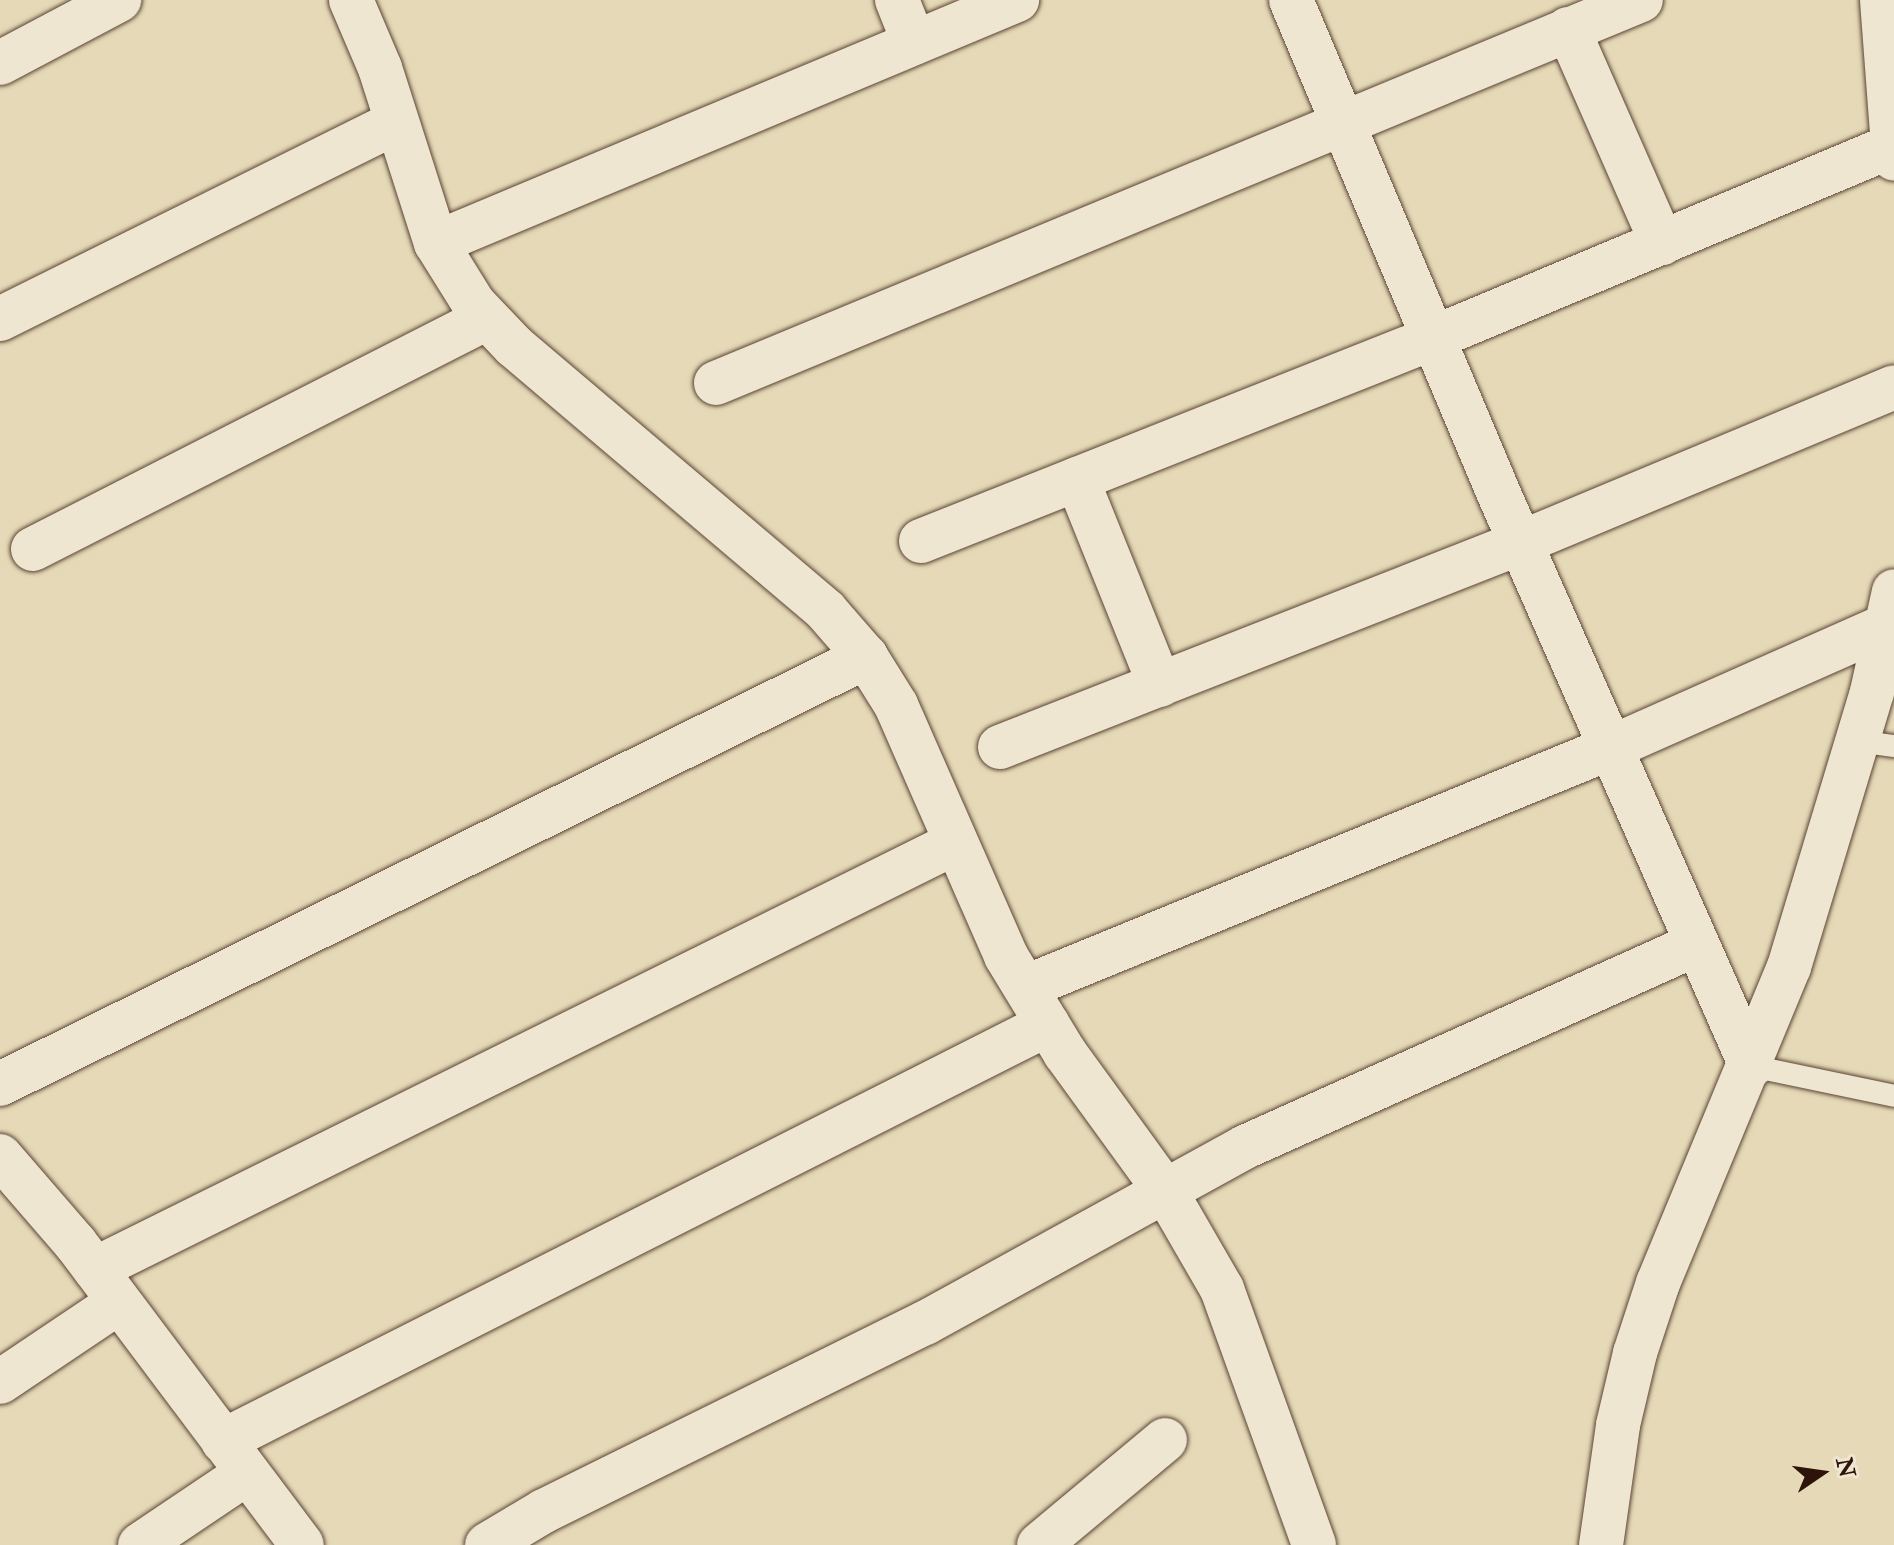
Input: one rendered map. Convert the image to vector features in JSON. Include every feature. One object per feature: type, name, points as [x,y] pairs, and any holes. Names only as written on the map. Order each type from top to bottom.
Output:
[{"type":"street","points":[[0,63],[119,0]]},
{"type":"street","points":[[351,0],[397,122],[436,243],[487,318],[826,611],[866,657],[896,705],[955,843],[1026,987],[1048,1024],[1166,1192],[1222,1289],[1314,1545]]},
{"type":"street","points":[[897,0],[914,43]]},
{"type":"street","points":[[436,243],[1017,0]]},
{"type":"street","points":[[1291,0],[1520,543],[1751,1066]]},
{"type":"street","points":[[716,383],[1342,121],[1641,0]]},
{"type":"street","points":[[1882,0],[1892,94],[1894,159]]},
{"type":"street","points":[[1568,29],[1662,243]]},
{"type":"street","points":[[0,319],[397,122]]},
{"type":"street","points":[[921,541],[1433,338],[1893,146]]},
{"type":"street","points":[[33,549],[487,318]]},
{"type":"street","points":[[1000,747],[1520,543],[1894,387]]},
{"type":"street","points":[[1077,479],[1160,685]]},
{"type":"street","points":[[1026,987],[1610,748],[1889,608]]},
{"type":"street","points":[[1601,1545],[1618,1425],[1635,1353],[1658,1283],[1751,1066],[1876,743],[1889,608]]},
{"type":"street","points":[[0,1084],[866,657]]},
{"type":"street","points":[[0,1382],[107,1286],[955,843]]},
{"type":"street","points":[[487,1545],[544,1511],[925,1323],[1316,1112],[1696,944]]},
{"type":"street","points":[[140,1545],[235,1457],[1048,1024]]},
{"type":"street","points":[[0,1156],[107,1286],[302,1545]]},
{"type":"street","points":[[1039,1545],[1165,1440]]},
{"type":"lane","points":[[1751,1066],[1894,1096]]}]
